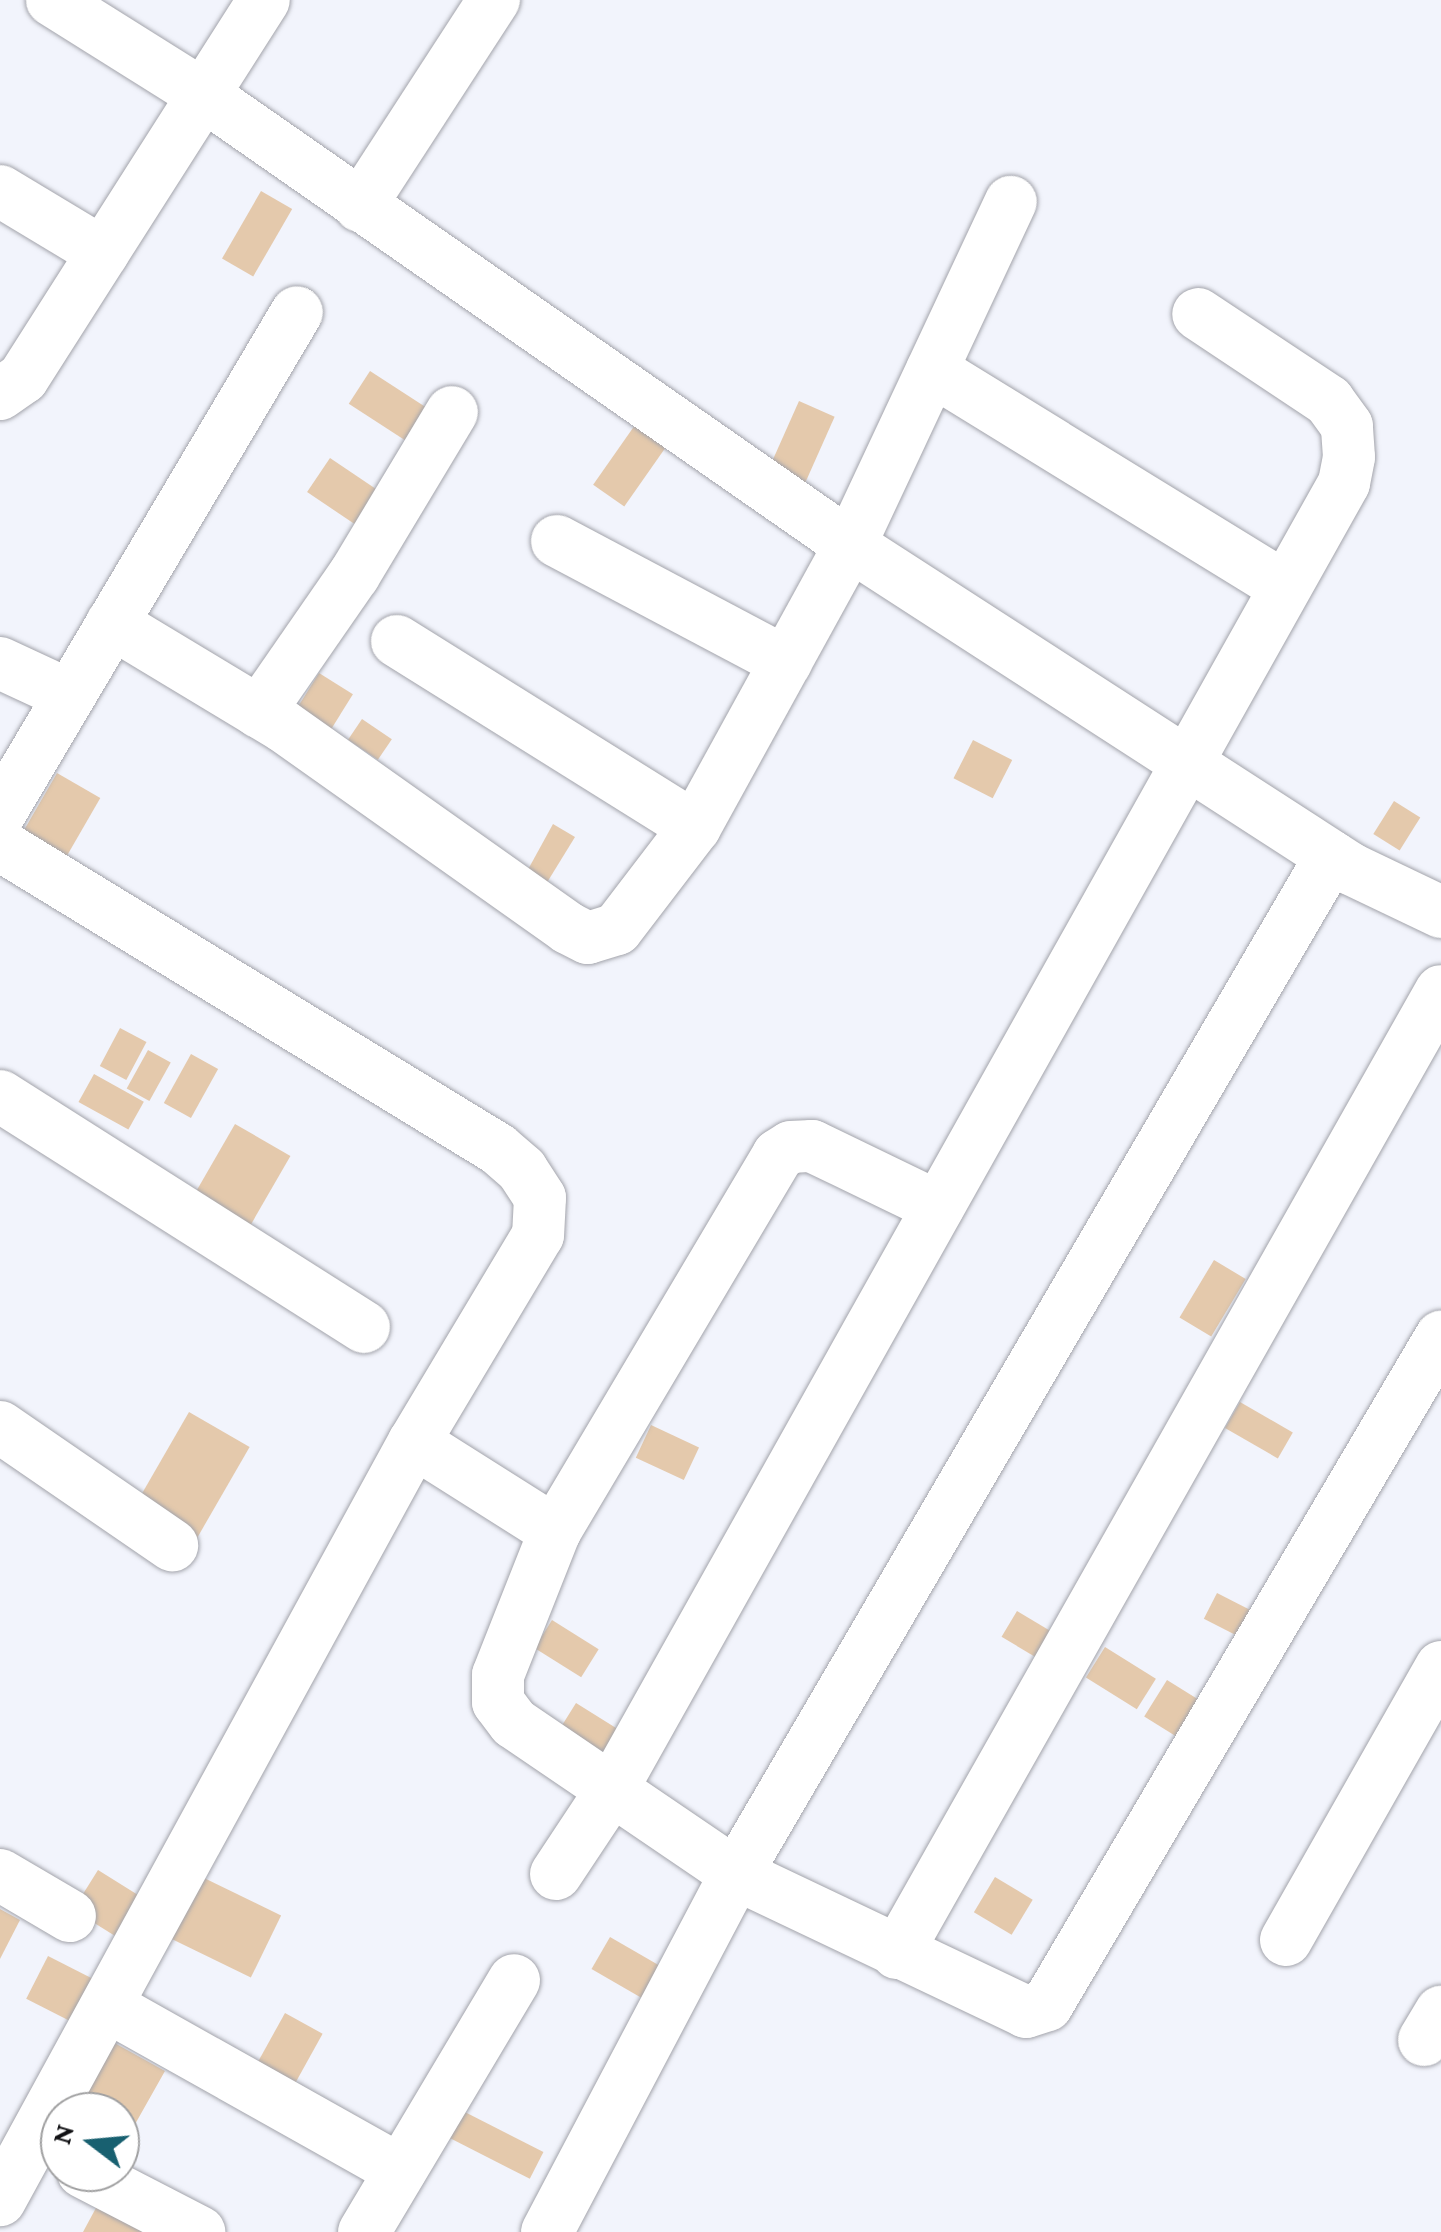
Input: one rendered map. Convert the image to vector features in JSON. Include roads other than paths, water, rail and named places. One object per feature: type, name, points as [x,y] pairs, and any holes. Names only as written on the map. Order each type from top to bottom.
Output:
[{"type":"street","points":[[52,0],[205,96],[850,545],[1331,856],[1441,912]]},
{"type":"street","points":[[4,397],[104,253],[264,0]]},
{"type":"street","points":[[360,206],[494,0]]},
{"type":"street","points":[[0,191],[104,253]]},
{"type":"street","points":[[112,624],[259,712],[588,938],[617,929],[695,828],[850,545],[1011,202]]},
{"type":"street","points":[[0,813],[297,312]]},
{"type":"street","points":[[556,1874],[611,1791],[1344,483],[1349,457],[1347,426],[1329,401],[1198,314]]},
{"type":"street","points":[[932,370],[1285,587]]},
{"type":"street","points":[[259,712],[354,575],[452,412]]},
{"type":"street","points":[[557,541],[786,662]]},
{"type":"street","points":[[398,640],[695,828]]},
{"type":"street","points":[[0,663],[68,695]]},
{"type":"street","points":[[0,845],[498,1149],[522,1170],[540,1198],[538,1235],[414,1442],[108,2008],[72,2092]]},
{"type":"street","points":[[547,2232],[736,1874],[1331,856]]},
{"type":"street","points":[[898,1953],[1441,990]]},
{"type":"street","points":[[0,1096],[364,1327]]},
{"type":"street","points":[[938,1207],[812,1146],[791,1147],[778,1155],[555,1531],[504,1651],[498,1702],[514,1723],[736,1874],[1026,2012],[1048,2005],[1441,1337]]},
{"type":"street","points":[[0,1427],[172,1545]]},
{"type":"street","points":[[414,1442],[555,1531]]},
{"type":"street","points":[[1286,1940],[1441,1667]]},
{"type":"street","points":[[0,1875],[70,1916]]},
{"type":"street","points":[[364,2232],[514,1980]]},
{"type":"street","points":[[108,2008],[400,2170]]},
{"type":"street","points":[[0,2200],[40,2158]]},
{"type":"street","points":[[119,2192],[187,2229]]}]
